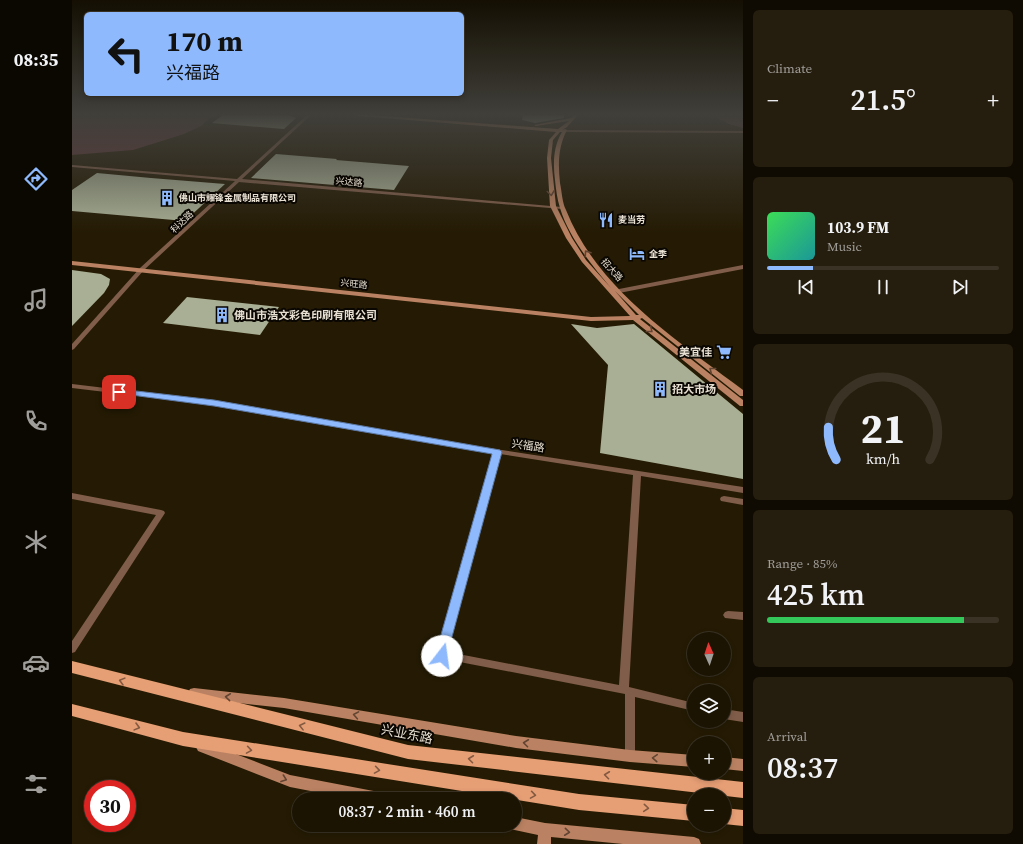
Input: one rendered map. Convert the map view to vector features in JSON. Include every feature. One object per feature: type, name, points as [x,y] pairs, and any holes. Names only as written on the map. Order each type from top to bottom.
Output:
[{"type":"main road","name":"招大路","points":[[549,154],[553,206],[569,238],[584,261],[635,318],[743,404]]},
{"type":"main road","name":"招大路","points":[[557,154],[556,167],[562,208],[573,232],[593,263],[644,315],[743,394]]},
{"type":"main road","name":"兴旺路","points":[[72,263],[591,319],[635,318],[644,315]]},
{"type":"main road","name":"兴业东路","points":[[72,668],[147,688],[408,752],[743,790]]},
{"type":"main road","points":[[147,688],[284,703],[516,742],[630,756],[687,760]]},
{"type":"main road","points":[[72,710],[183,739],[579,802],[687,812]]},
{"type":"main road","points":[[183,739],[290,781],[347,792]]},
{"type":"main road","points":[[731,763],[743,764]]},
{"type":"main road","points":[[731,817],[743,818]]},
{"type":"main road","points":[[522,825],[545,830],[694,844]]},
{"type":"main road","points":[[544,844],[545,830]]},
{"type":"street","name":"科达路","points":[[72,348],[142,270],[267,154]]},
{"type":"street","name":"兴达路","points":[[72,166],[553,206],[562,208]]},
{"type":"street","points":[[619,290],[743,267]]},
{"type":"street","name":"兴福路","points":[[72,386],[214,403],[497,452],[743,490]]},
{"type":"street","points":[[497,452],[442,656],[627,691],[687,705]]},
{"type":"street","points":[[630,756],[627,691],[638,474]]},
{"type":"street","points":[[72,496],[161,513],[72,649]]},
{"type":"street","points":[[724,500],[743,502]]},
{"type":"street","points":[[728,614],[743,616]]},
{"type":"street","points":[[731,715],[743,717]]},
{"type":"building","points":[[276,154],[409,166],[394,190],[251,178]]},
{"type":"building","name":"佛山市耀锋金属制品有限公司","points":[[97,173],[225,184],[185,221],[72,211],[72,190]]},
{"type":"building","points":[[72,270],[101,274],[110,279],[109,285],[104,293],[72,326]]},
{"type":"building","name":"佛山市浩文彩色印刷有限公司","points":[[187,297],[279,307],[260,335],[163,323]]},
{"type":"building","name":"招大市场","points":[[571,324],[597,328],[634,324],[743,414],[743,479],[600,453],[608,365]]},
{"type":"place","name":"佛山市耀锋金属制品有限公司","points":[[167,198]]},
{"type":"place","name":"麦当劳","points":[[606,220]]},
{"type":"place","name":"全季","points":[[637,254]]},
{"type":"place","name":"佛山市浩文彩色印刷有限公司","points":[[222,315]]},
{"type":"place","name":"美宜佳","points":[[724,352]]},
{"type":"place","name":"招大市场","points":[[660,389]]},
{"type":"route","points":[[119,392],[214,403],[497,452],[442,656]]}]
